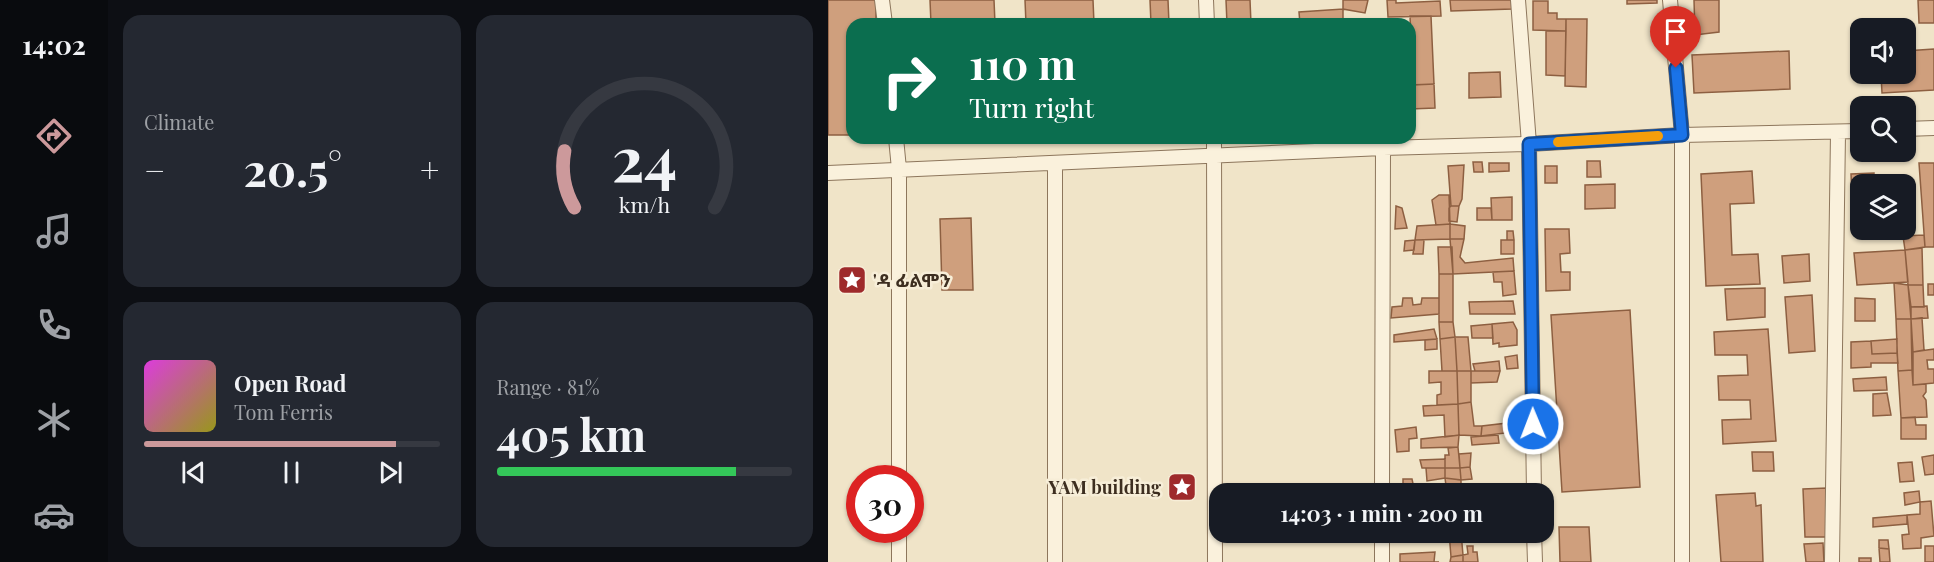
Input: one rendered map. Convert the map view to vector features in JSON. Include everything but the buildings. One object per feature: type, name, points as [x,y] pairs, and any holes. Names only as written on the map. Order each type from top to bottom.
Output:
[{"type":"street","points":[[882,0],[884,18]]},
{"type":"street","points":[[1206,0],[1207,18]]},
{"type":"street","points":[[1518,0],[1529,144],[1534,483]]},
{"type":"street","points":[[1670,0],[1682,135],[1682,562]]},
{"type":"street","points":[[1916,129],[1934,128]]},
{"type":"street","points":[[828,173],[1383,148],[1529,144],[1682,135],[1850,132]]},
{"type":"street","points":[[1832,562],[1839,133]]},
{"type":"street","points":[[897,144],[899,169],[899,465]]},
{"type":"street","points":[[1214,144],[1215,562]]},
{"type":"street","points":[[1382,483],[1383,148]]},
{"type":"street","points":[[1054,562],[1055,163]]},
{"type":"street","points":[[899,543],[899,562]]},
{"type":"street","points":[[1382,543],[1382,562]]},
{"type":"street","points":[[1534,543],[1534,562]]},
{"type":"slow traffic","points":[[1558,142],[1658,136]]},
{"type":"place","name":"'ዳ ፊልሞን","points":[[852,280]]},
{"type":"place","name":"YAM building","points":[[1182,487]]},
{"type":"route","points":[[1533,424],[1529,144],[1682,135],[1676,68]]}]
